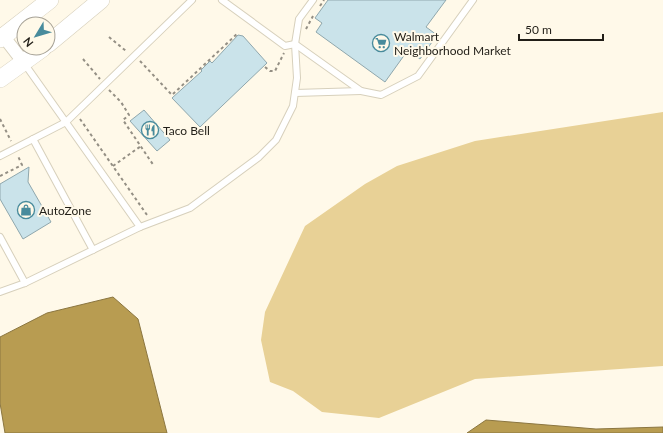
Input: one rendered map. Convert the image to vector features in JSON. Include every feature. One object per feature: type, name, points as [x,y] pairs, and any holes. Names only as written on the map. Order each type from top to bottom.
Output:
[{"type":"main road","points":[[2,38],[50,0]]},
{"type":"main road","points":[[56,37],[101,0]]},
{"type":"main road","points":[[0,79],[33,56]]},
{"type":"street","points":[[2,38],[24,63]]},
{"type":"lane","points":[[0,156],[66,122],[105,86],[192,0]]},
{"type":"lane","points":[[222,0],[285,46],[295,44],[361,91]]},
{"type":"lane","points":[[0,292],[25,283],[140,227],[190,208],[259,157],[276,140],[293,106],[297,78],[295,44],[299,19],[313,0]]},
{"type":"lane","points":[[295,93],[361,91],[381,94],[418,76],[473,0]]},
{"type":"lane","points":[[24,63],[140,227]]},
{"type":"lane","points":[[33,139],[93,250]]},
{"type":"lane","points":[[0,237],[25,283]]},
{"type":"path","points":[[109,37],[118,46],[134,56],[172,96],[238,33]]},
{"type":"path","points":[[265,67],[270,71],[275,71],[278,67],[285,46]]},
{"type":"path","points":[[82,59],[121,102],[129,115],[123,120],[154,166]]},
{"type":"path","points":[[76,113],[152,223]]},
{"type":"path","points":[[113,166],[141,146]]},
{"type":"shaded area","points":[[663,112],[663,366],[475,379],[379,418],[322,412],[293,391],[270,382],[261,340],[265,312],[305,226],[365,184],[397,166],[475,141]]},
{"type":"shaded area","points":[[113,297],[138,319],[167,433],[5,433],[0,403],[0,337],[47,313]]},
{"type":"shaded area","points":[[486,420],[596,429],[663,427],[663,433],[467,433]]},
{"type":"building","name":"Walmart Neighborhood Market","points":[[328,0],[446,0],[426,27],[437,35],[420,59],[408,50],[385,82],[316,32],[322,23],[315,18]]},
{"type":"building","points":[[238,35],[243,36],[267,63],[200,127],[172,98],[202,71],[201,70],[210,61],[212,63]]},
{"type":"building","name":"Taco Bell","points":[[144,110],[170,140],[157,151],[130,121]]},
{"type":"building","name":"AutoZone","points":[[29,167],[28,182],[51,222],[23,239],[0,199],[0,184]]},
{"type":"place","name":"Walmart Neighborhood Market","points":[[381,43]]},
{"type":"place","name":"Taco Bell","points":[[150,130]]},
{"type":"place","name":"AutoZone","points":[[26,210]]}]
